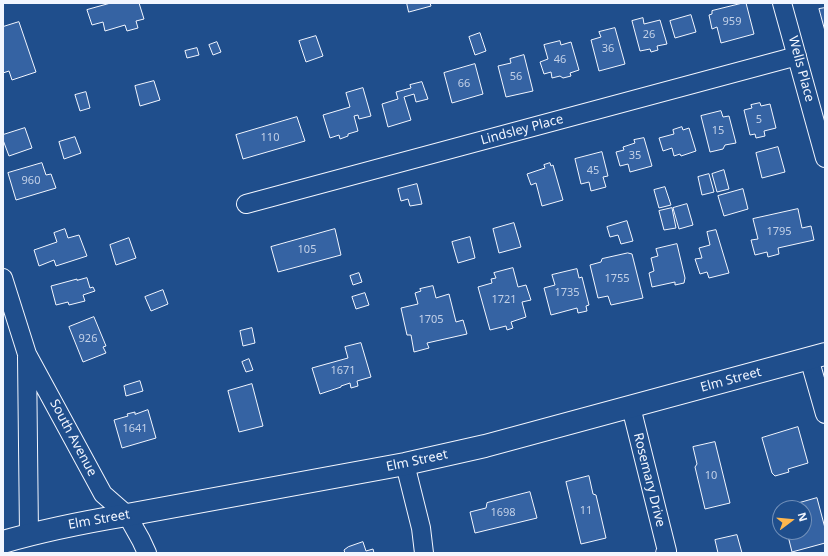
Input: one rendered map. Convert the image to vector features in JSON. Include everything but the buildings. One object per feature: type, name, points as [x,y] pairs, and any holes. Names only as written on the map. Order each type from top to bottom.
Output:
[{"type":"street","name":"Wells Place","points":[[782,3],[798,56],[825,158]]},
{"type":"street","name":"Lindsley Place","points":[[246,204],[798,56]]},
{"type":"street","name":"South Avenue","points":[[3,278],[27,354],[104,494],[128,515]]},
{"type":"street","name":"South Avenue","points":[[27,354],[30,534]]},
{"type":"street","name":"Elm Street","points":[[3,542],[30,534],[90,521],[405,464],[485,446],[817,356]]},
{"type":"street","points":[[817,356],[825,414]]},
{"type":"street","name":"Rosemary Drive","points":[[631,407],[667,551],[665,553]]},
{"type":"street","points":[[405,464],[421,528],[424,553]]},
{"type":"street","points":[[128,515],[147,553]]}]
